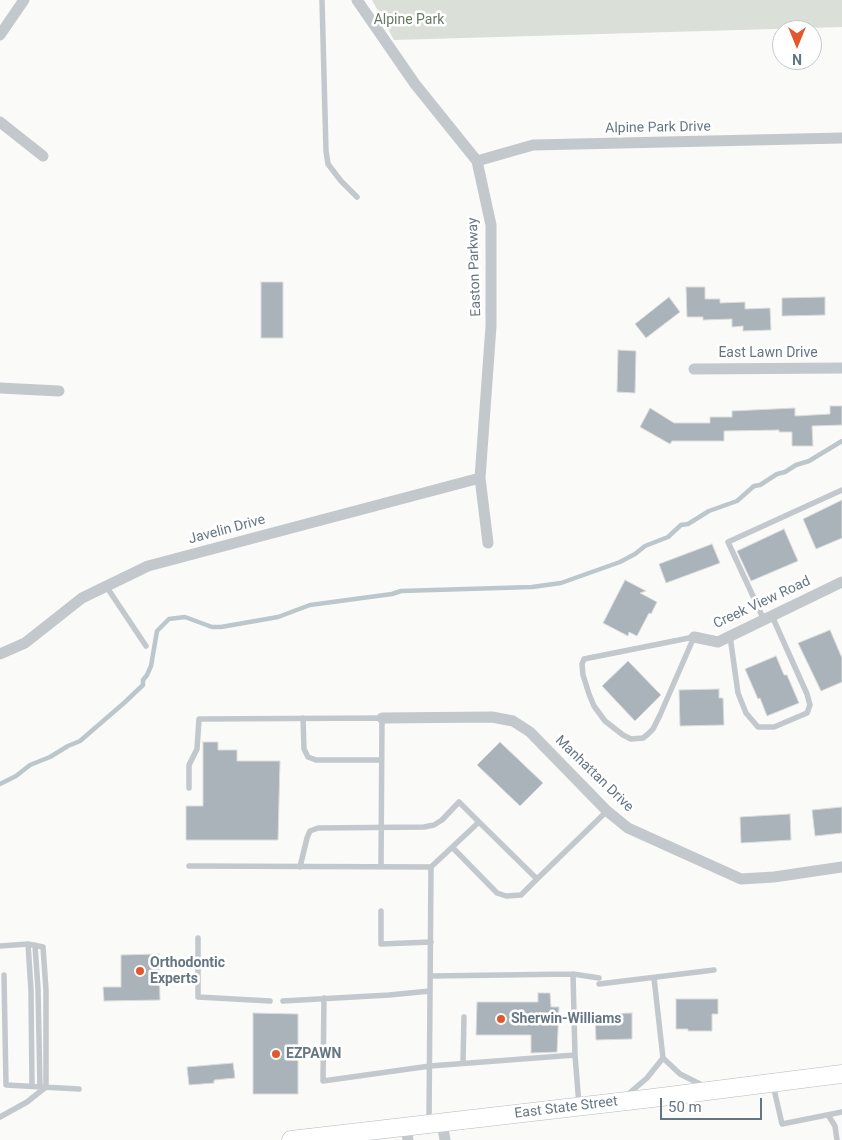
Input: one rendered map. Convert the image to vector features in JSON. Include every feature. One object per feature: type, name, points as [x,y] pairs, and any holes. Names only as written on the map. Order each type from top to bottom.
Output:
[{"type":"main road","name":"East State Street","points":[[291,1140],[407,1133],[436,1123],[842,1074]]},
{"type":"street","points":[[0,35],[24,0]]},
{"type":"street","name":"Easton Parkway","points":[[357,0],[415,84],[477,162],[491,225],[491,326],[480,478],[488,543]]},
{"type":"street","points":[[0,122],[43,156]]},
{"type":"street","name":"Alpine Park Drive","points":[[477,162],[533,145],[842,138]]},
{"type":"street","name":"East Lawn Drive","points":[[694,369],[842,368]]},
{"type":"street","points":[[0,388],[59,391]]},
{"type":"street","name":"Javelin Drive","points":[[0,654],[25,643],[82,598],[148,566],[480,478]]},
{"type":"street","name":"Creek View Road","points":[[694,637],[718,642],[842,582]]},
{"type":"street","name":"Manhattan Drive","points":[[382,718],[492,717],[513,721],[530,732],[608,811],[628,828],[741,879],[774,877],[842,867]]},
{"type":"street","points":[[436,1123],[445,1140]]},
{"type":"lane","points":[[322,0],[326,151],[328,164],[357,197]]},
{"type":"lane","points":[[730,636],[738,693],[746,713],[758,727],[774,727],[807,713],[810,705],[807,694],[728,542],[842,490]]},
{"type":"lane","points":[[106,586],[146,646]]},
{"type":"lane","points":[[694,637],[660,715],[653,729],[648,734],[643,738],[631,739],[605,721],[594,706],[589,694],[583,675],[582,664],[584,659],[694,637]]},
{"type":"lane","points":[[189,788],[189,765],[197,749],[199,718],[382,718],[381,867]]},
{"type":"lane","points":[[303,718],[304,749],[308,757],[316,760],[381,760]]},
{"type":"lane","points":[[300,867],[310,831],[318,828],[424,827],[434,825],[442,820],[459,802],[537,879]]},
{"type":"lane","points":[[453,848],[497,893],[506,896],[521,894],[608,811]]},
{"type":"lane","points":[[189,866],[431,867],[479,822]]},
{"type":"lane","points":[[431,867],[430,1066],[436,1123]]},
{"type":"lane","points":[[381,911],[381,944],[431,942]]},
{"type":"lane","points":[[198,938],[198,997],[270,1001]]},
{"type":"lane","points":[[28,944],[31,990],[32,1086]]},
{"type":"lane","points":[[0,946],[35,945],[43,1087],[27,1102],[0,1117]]},
{"type":"lane","points":[[431,976],[573,974],[599,981],[654,978],[714,970]]},
{"type":"lane","points":[[573,974],[575,1055],[579,1106]]},
{"type":"lane","points":[[4,975],[6,1085],[79,1090]]},
{"type":"lane","points":[[654,978],[663,1058],[680,1074],[713,1090]]},
{"type":"lane","points":[[283,1001],[389,995],[430,990]]},
{"type":"lane","points":[[324,998],[323,1081],[430,1066],[575,1055]]},
{"type":"lane","points":[[464,1017],[464,1063]]},
{"type":"lane","points":[[618,1102],[647,1078],[663,1058]]},
{"type":"lane","points":[[772,1083],[782,1124],[842,1112]]},
{"type":"lane","points":[[828,1115],[835,1126],[836,1140]]},
{"type":"green space","name":"Alpine Park","points":[[372,0],[842,0],[842,27],[822,28],[822,20],[772,20],[772,29],[394,40]]},
{"type":"building","points":[[261,282],[283,282],[283,338],[261,338]]},
{"type":"building","points":[[686,287],[705,287],[705,299],[720,299],[720,303],[745,302],[745,309],[770,308],[771,330],[743,331],[743,326],[732,327],[732,319],[703,320],[703,317],[687,317]]},
{"type":"building","points":[[669,297],[680,312],[646,338],[635,324]]},
{"type":"building","points":[[825,297],[825,315],[782,316],[782,298]]},
{"type":"building","points":[[618,350],[636,351],[635,393],[617,392]]},
{"type":"building","points":[[830,406],[842,406],[842,425],[812,426],[813,446],[792,446],[792,432],[779,432],[779,430],[724,431],[724,441],[672,441],[670,444],[640,427],[650,408],[674,423],[710,423],[710,417],[732,417],[732,411],[795,408],[795,416],[830,414]]},
{"type":"building","points":[[842,500],[842,538],[816,549],[803,519]]},
{"type":"building","points":[[784,529],[798,561],[751,581],[737,551]]},
{"type":"building","points":[[712,544],[720,563],[666,583],[659,564]]},
{"type":"building","points":[[625,580],[646,591],[640,593],[657,602],[637,636],[629,632],[628,636],[603,623]]},
{"type":"building","points":[[830,630],[842,658],[842,682],[821,691],[798,643]]},
{"type":"building","points":[[776,656],[784,675],[787,675],[799,703],[767,716],[745,669]]},
{"type":"building","points":[[628,661],[661,695],[635,721],[602,686]]},
{"type":"building","points":[[719,689],[719,698],[723,698],[724,725],[680,726],[679,690]]},
{"type":"building","points":[[203,742],[218,742],[218,750],[237,750],[237,761],[280,761],[278,840],[186,840],[186,806],[203,806]]},
{"type":"building","points":[[500,742],[543,783],[520,806],[477,765]]},
{"type":"building","points":[[842,807],[842,833],[815,836],[812,810]]},
{"type":"building","points":[[790,814],[791,840],[741,843],[740,817]]},
{"type":"building","name":"Orthodontic Experts","points":[[159,954],[160,1000],[104,1001],[103,987],[121,987],[121,955]]},
{"type":"building","points":[[538,993],[550,993],[551,1007],[559,1007],[557,1052],[531,1053],[531,1035],[476,1035],[477,1002],[538,1002]]},
{"type":"building","points":[[676,999],[718,999],[718,1014],[712,1014],[712,1031],[676,1029]]},
{"type":"building","name":"EZPAWN","points":[[253,1013],[298,1014],[298,1094],[253,1094]]},
{"type":"building","points":[[632,1013],[632,1039],[596,1040],[595,1014]]},
{"type":"building","points":[[233,1063],[235,1078],[214,1080],[214,1083],[189,1085],[187,1067]]},
{"type":"waterway","points":[[0,784],[16,776],[30,765],[80,741],[143,685],[143,680],[151,666],[157,631],[169,619],[185,617],[212,627],[221,627],[278,617],[310,605],[392,594],[401,591],[532,587],[561,583],[620,562],[645,546],[668,537],[681,525],[688,524],[709,511],[737,501],[754,486],[760,485],[796,465],[809,461],[842,441]]},
{"type":"place","name":"Orthodontic Experts","points":[[140,971]]},
{"type":"place","name":"Sherwin-Williams","points":[[501,1019]]},
{"type":"place","name":"EZPAWN","points":[[276,1054]]}]
